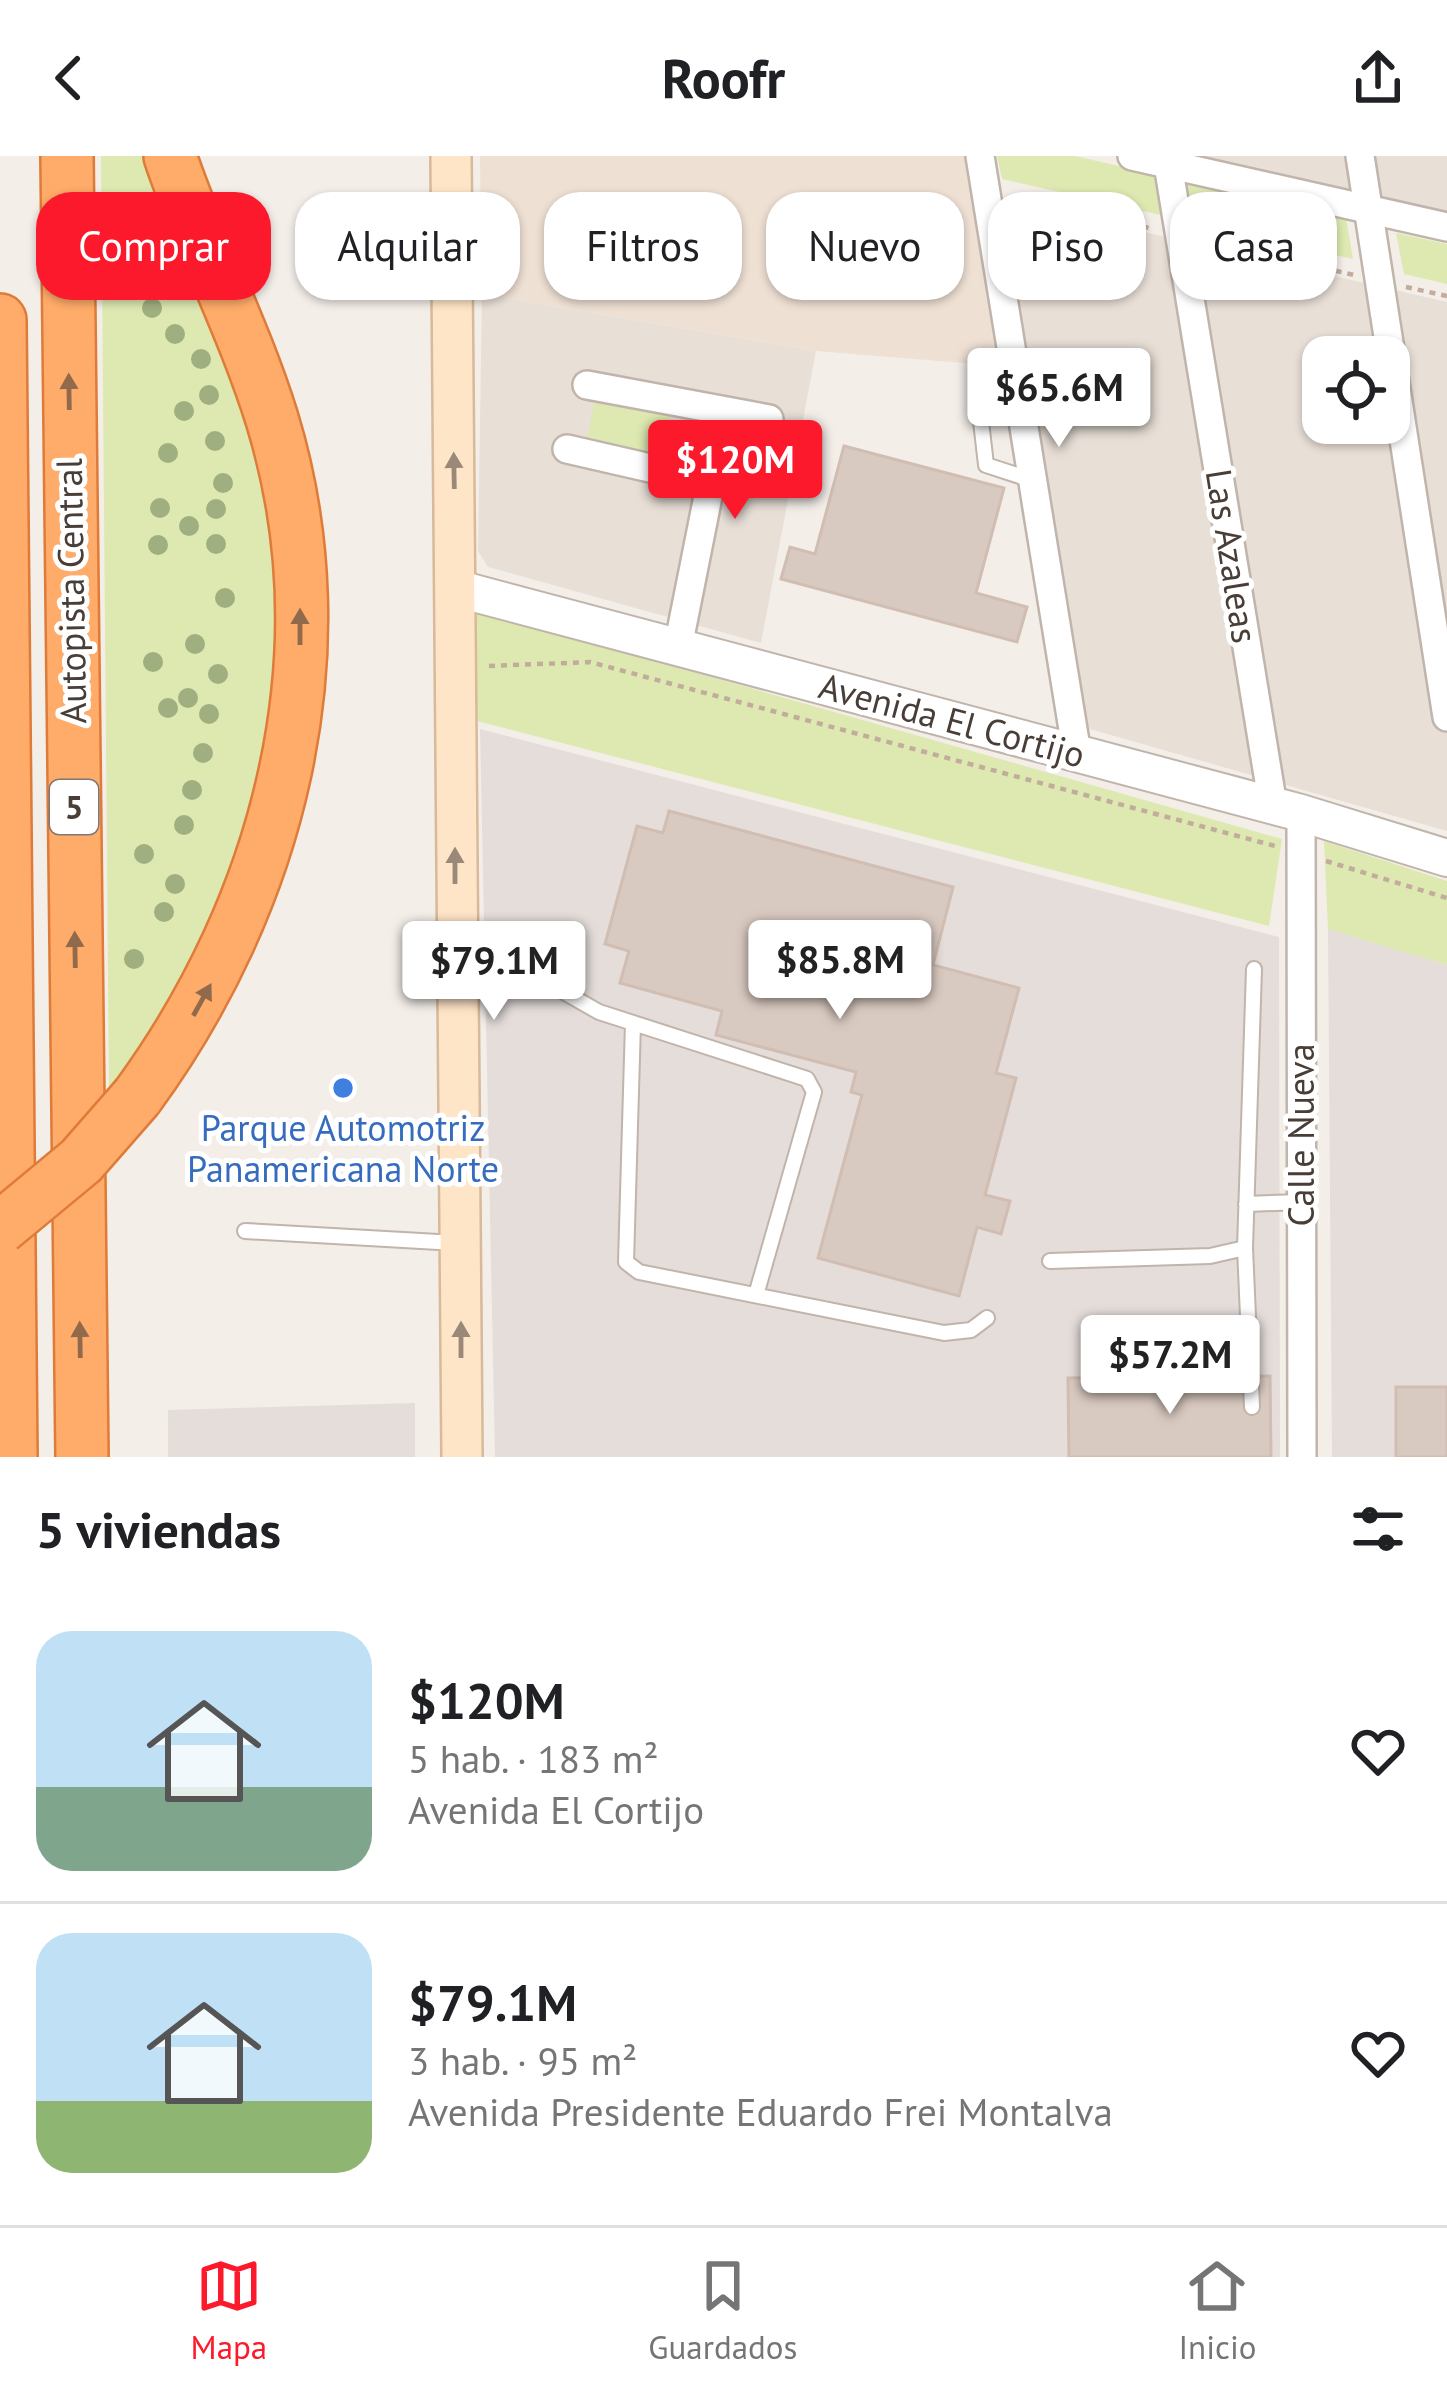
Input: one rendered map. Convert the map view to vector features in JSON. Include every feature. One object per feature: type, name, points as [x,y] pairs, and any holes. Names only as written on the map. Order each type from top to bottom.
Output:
[{"type":"highway","name":"Autopista Central","points":[[67,156],[82,1457]]},
{"type":"highway","points":[[0,1228],[81,1161],[137,1097],[201,1003],[246,910],[289,760],[300,658],[297,556],[287,481],[273,423],[170,156]]},
{"type":"highway","name":"Autopista Central","points":[[0,320],[11,1457]]},
{"type":"main road","points":[[451,156],[462,1457]]},
{"type":"street","points":[[980,156],[1077,754]]},
{"type":"street","points":[[1132,156],[1447,227]]},
{"type":"street","points":[[1360,156],[1447,717]]},
{"type":"street","name":"Las Azaleas","points":[[1168,164],[1173,192]]},
{"type":"street","name":"Las Azaleas","points":[[1192,300],[1287,809]]},
{"type":"street","points":[[587,386],[769,419]]},
{"type":"street","points":[[678,647],[725,411]]},
{"type":"street","points":[[567,449],[711,482]]},
{"type":"street","name":"Avenida El Cortijo","points":[[454,588],[1287,809],[1447,858]]},
{"type":"street","name":"Calle Nueva","points":[[1287,809],[1300,853],[1303,1457]]},
{"type":"lane","points":[[978,395],[986,465],[1032,480]]},
{"type":"lane","points":[[455,953],[555,987],[599,1012],[807,1079],[814,1092],[756,1295]]},
{"type":"lane","points":[[1252,1407],[1245,1248],[1253,969]]},
{"type":"lane","points":[[633,1023],[626,1262],[639,1272],[944,1333],[971,1330],[987,1318]]},
{"type":"lane","points":[[1246,1204],[1301,1202]]},
{"type":"lane","points":[[245,1231],[460,1243]]},
{"type":"lane","points":[[1050,1261],[1210,1256],[1245,1248]]},
{"type":"path","points":[[986,190],[1170,233]]},
{"type":"path","points":[[1337,271],[1447,296]]},
{"type":"path","points":[[453,664],[590,662],[1300,853],[1447,898]]},
{"type":"shaded area","points":[[480,156],[967,156],[1001,366],[816,351],[517,300],[520,192],[481,192]]},
{"type":"shaded area","points":[[1185,156],[1447,156],[1447,215]]},
{"type":"shaded area","points":[[1146,233],[1170,238],[1170,300],[1337,300],[1337,277],[1447,302],[1447,831],[1083,727],[1013,300],[1146,300]]},
{"type":"shaded area","points":[[482,300],[517,300],[816,351],[761,643],[488,567],[478,551]]},
{"type":"shaded area","points":[[480,729],[1279,937],[1280,1457],[495,1457]]},
{"type":"shaded area","points":[[1328,929],[1447,965],[1447,1457],[1332,1457]]},
{"type":"shaded area","points":[[415,1403],[415,1457],[168,1457],[168,1410]]},
{"type":"green space","points":[[101,156],[152,156],[166,192],[101,192]]},
{"type":"green space","points":[[997,156],[1075,156],[1154,174],[1161,215],[1146,212],[1146,192],[1059,192],[1002,179]]},
{"type":"green space","points":[[1186,182],[1230,192],[1188,192]]},
{"type":"green space","points":[[1337,216],[1346,218],[1353,259],[1337,255]]},
{"type":"green space","points":[[1396,233],[1447,244],[1447,284],[1404,274]]},
{"type":"green space","points":[[102,300],[209,300],[249,403],[281,575],[271,745],[212,944],[109,1095]]},
{"type":"green space","points":[[595,400],[670,414],[661,458],[586,444]]},
{"type":"green space","points":[[475,610],[1282,839],[1269,926],[477,721]]},
{"type":"green space","points":[[1324,841],[1447,881],[1447,965],[1328,929]]},
{"type":"building","points":[[844,446],[1004,488],[976,593],[1027,607],[1017,642],[781,579],[790,547],[815,554]]},
{"type":"building","points":[[669,811],[953,887],[933,965],[1019,988],[996,1073],[1016,1078],[985,1195],[1010,1201],[1001,1234],[977,1227],[959,1296],[818,1258],[862,1095],[851,1092],[856,1072],[716,1035],[722,1011],[620,983],[629,951],[605,944],[637,826],[663,833]]},
{"type":"building","points":[[1270,1376],[1271,1457],[1069,1457],[1068,1378]]},
{"type":"building","points":[[1396,1387],[1447,1387],[1447,1457],[1396,1457]]},
{"type":"place","name":"Parque Automotriz Panamericana Norte","points":[[343,1088]]}]
